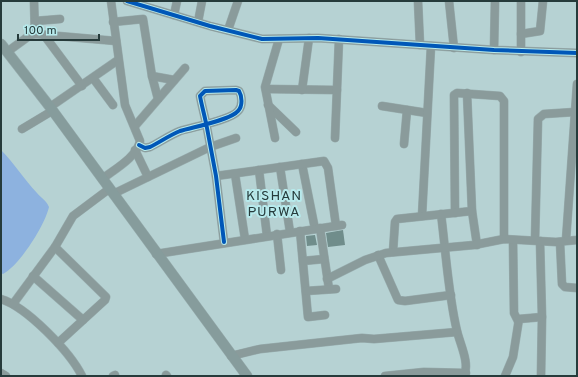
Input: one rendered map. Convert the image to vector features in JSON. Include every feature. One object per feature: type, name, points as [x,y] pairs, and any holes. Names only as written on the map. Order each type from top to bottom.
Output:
[{"type":"main road","points":[[4,48],[51,109],[247,376]]},
{"type":"street","points":[[34,1],[35,34]]},
{"type":"street","points":[[102,179],[137,148],[140,141],[125,105],[111,1]]},
{"type":"street","points":[[127,1],[143,3],[174,15],[254,37],[279,39],[338,39],[521,52],[577,53]]},
{"type":"street","points":[[174,15],[177,1]]},
{"type":"street","points":[[198,22],[202,1]]},
{"type":"street","points":[[228,30],[238,1]]},
{"type":"street","points":[[418,1],[420,45]]},
{"type":"street","points":[[449,1],[454,48]]},
{"type":"street","points":[[494,50],[495,1]]},
{"type":"street","points":[[521,1],[521,52]]},
{"type":"street","points":[[521,34],[540,31],[543,1]]},
{"type":"street","points":[[113,22],[143,19],[152,76],[158,99]]},
{"type":"street","points":[[35,21],[60,20]]},
{"type":"street","points":[[4,48],[35,34],[116,41]]},
{"type":"street","points":[[44,35],[82,86]]},
{"type":"street","points":[[302,90],[309,38]]},
{"type":"street","points":[[275,138],[266,89],[267,78],[279,39]]},
{"type":"street","points":[[335,138],[338,39]]},
{"type":"street","points":[[422,216],[430,46]]},
{"type":"street","points":[[22,129],[118,60]]},
{"type":"street","points":[[135,126],[185,68]]},
{"type":"street","points":[[152,76],[174,80]]},
{"type":"street","points":[[93,78],[113,105]]},
{"type":"street","points":[[577,84],[563,241],[562,284],[565,287],[577,288]]},
{"type":"street","points":[[266,89],[337,90]]},
{"type":"street","points":[[137,148],[150,147],[179,132],[206,124],[233,116],[238,112],[242,100],[239,91],[205,91],[200,96],[206,124],[216,176],[224,242]]},
{"type":"street","points":[[455,213],[454,95],[457,93],[500,96],[504,101],[504,239]]},
{"type":"street","points":[[467,94],[472,211],[477,245]]},
{"type":"street","points":[[268,105],[296,132]]},
{"type":"street","points":[[382,106],[427,113]]},
{"type":"street","points":[[404,144],[407,110]]},
{"type":"street","points":[[541,376],[542,317],[538,241],[538,119],[544,114],[575,112]]},
{"type":"street","points":[[12,304],[55,247],[73,216],[111,191],[148,177],[210,147],[236,138]]},
{"type":"street","points":[[137,148],[148,177]]},
{"type":"street","points":[[156,254],[224,242],[339,226],[327,163],[324,161],[216,176]]},
{"type":"street","points":[[302,164],[318,229],[327,279],[332,289],[306,291]]},
{"type":"street","points":[[280,167],[290,232]]},
{"type":"street","points":[[259,170],[267,236]]},
{"type":"street","points":[[235,174],[245,239]]},
{"type":"street","points":[[393,252],[396,220],[472,211]]},
{"type":"street","points":[[385,376],[424,372],[465,374],[466,367],[457,332],[451,295],[441,214]]},
{"type":"street","points":[[300,231],[308,317],[325,316]]},
{"type":"street","points":[[277,234],[281,270]]},
{"type":"street","points":[[327,279],[364,260],[393,252],[477,245],[504,239],[538,241],[577,240]]},
{"type":"street","points":[[505,376],[513,357],[518,321],[514,313],[513,240]]},
{"type":"street","points":[[55,247],[106,297],[105,300],[58,342]]},
{"type":"street","points":[[378,255],[398,300],[405,301],[451,295]]},
{"type":"street","points":[[303,261],[324,259]]},
{"type":"street","points":[[33,276],[83,320]]},
{"type":"street","points":[[1,298],[12,304],[46,330],[74,361],[82,376]]},
{"type":"street","points":[[518,321],[521,318],[542,317]]},
{"type":"street","points":[[231,356],[260,349],[362,338],[374,339],[457,332]]},
{"type":"street","points":[[1,373],[6,376]]},
{"type":"water","points":[[1,150],[49,207],[43,224],[31,244],[17,262],[3,274],[1,273]]},
{"type":"building","points":[[343,230],[345,245],[328,247],[326,233]]},
{"type":"building","points":[[315,235],[317,245],[307,246],[306,236]]},
{"type":"cycle path","points":[[127,1],[210,26],[262,39],[318,38],[494,50],[577,53]]},
{"type":"cycle path","points":[[139,145],[145,148],[150,147],[172,134],[186,129],[202,125],[211,123],[234,114],[240,109],[241,96],[239,91],[205,91],[200,96],[206,124],[207,128],[216,176],[224,242]]},
{"type":"district","name":"KISHAN PURWA","points":[[274,204]]}]
